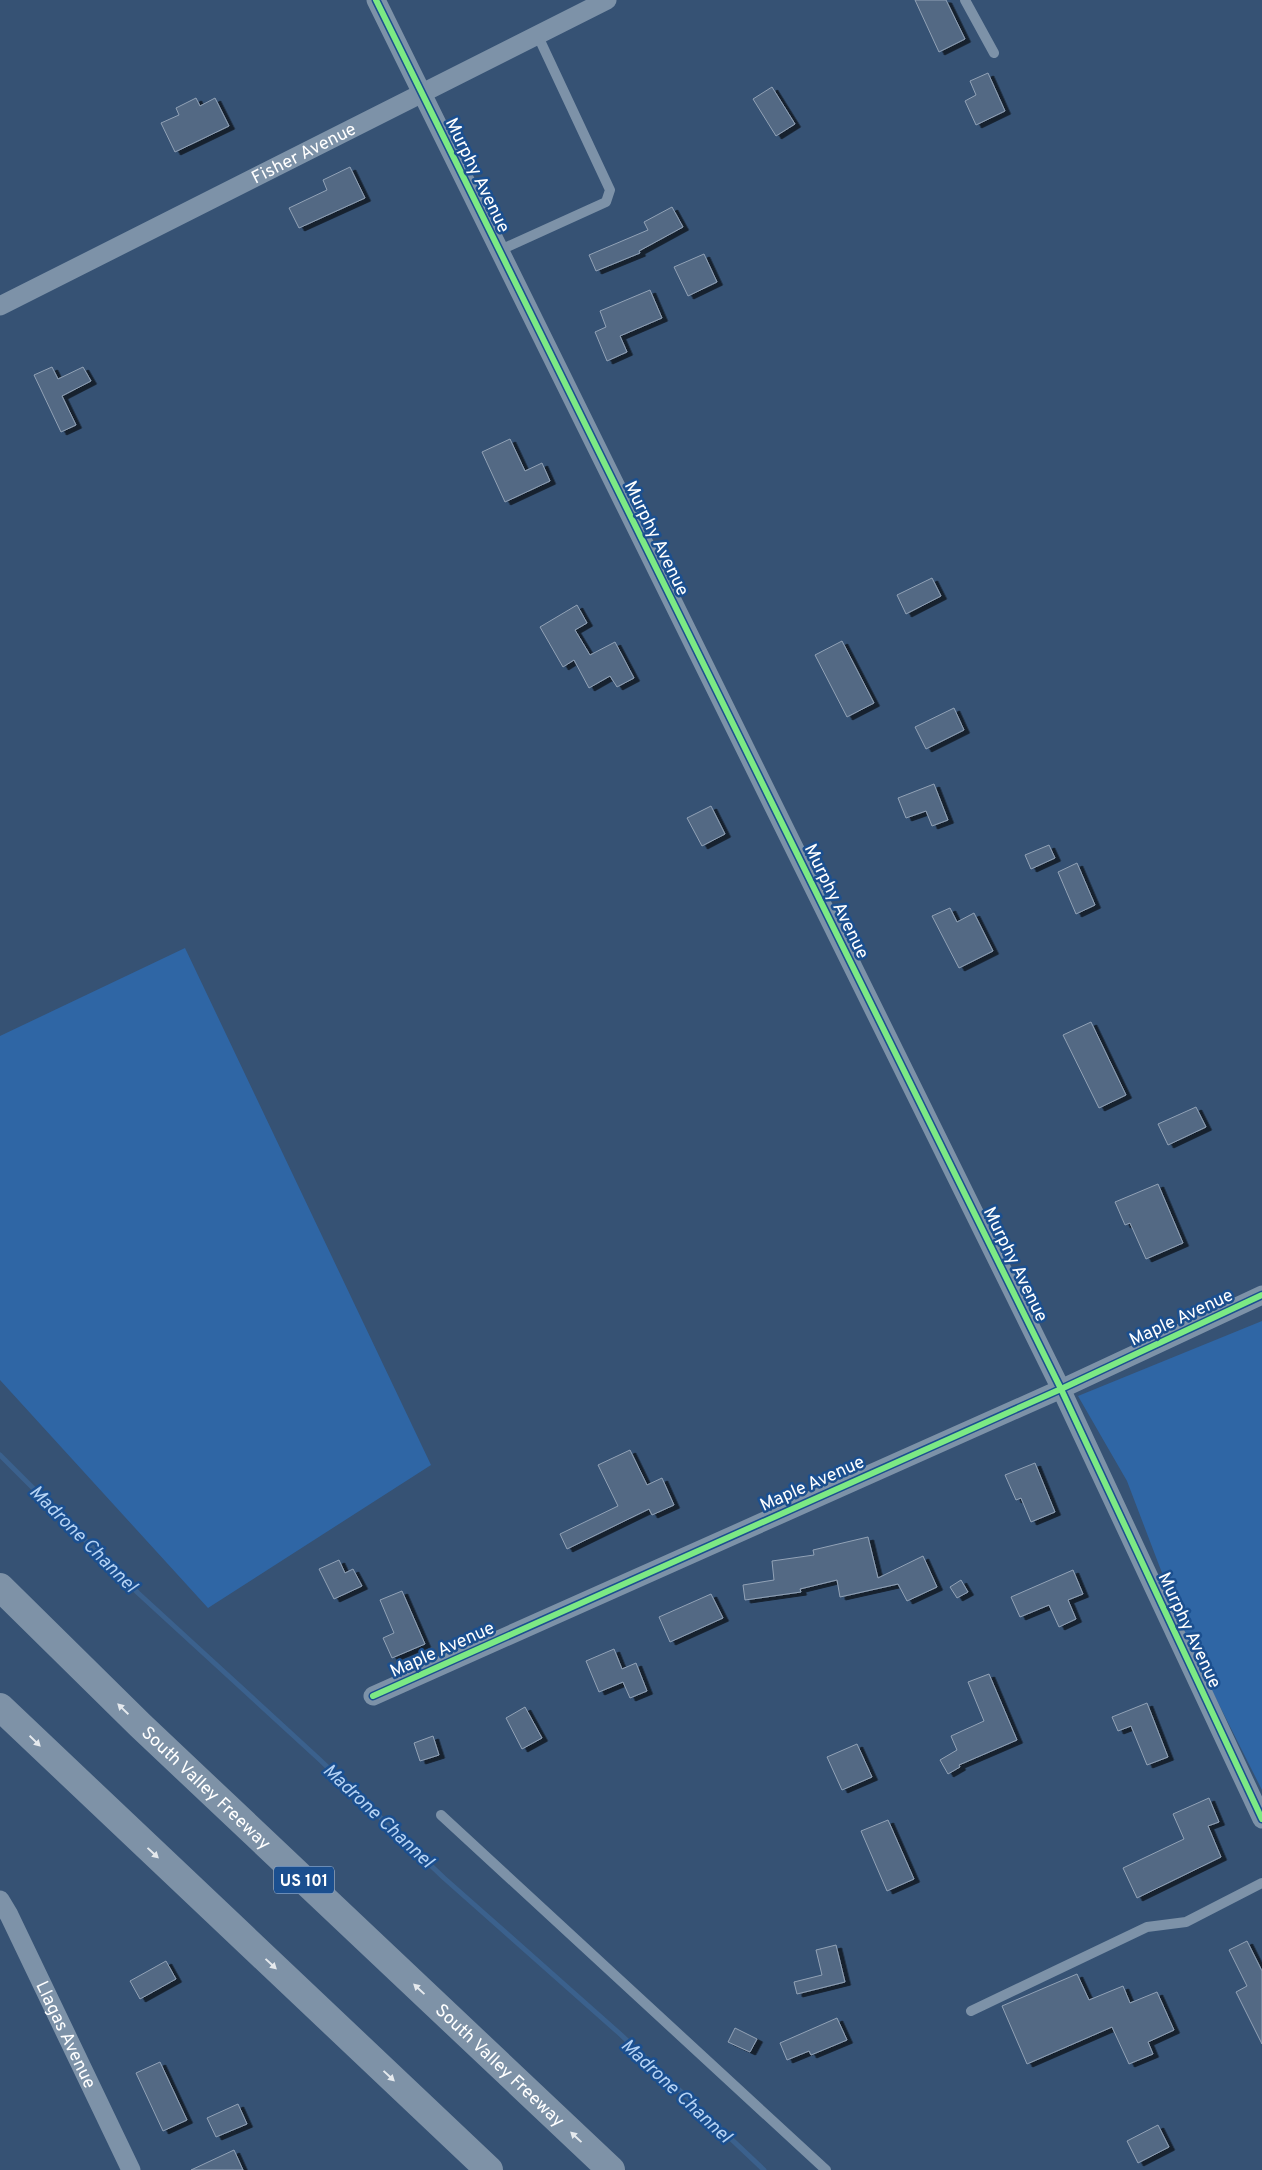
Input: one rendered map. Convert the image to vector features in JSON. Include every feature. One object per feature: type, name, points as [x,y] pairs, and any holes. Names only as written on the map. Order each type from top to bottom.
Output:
[{"type":"highway","name":"South Valley Freeway","points":[[0,1587],[140,1725],[611,2170]]},
{"type":"highway","points":[[0,1707],[489,2170]]},
{"type":"street","name":"Murphy Avenue","points":[[376,0],[498,251],[1061,1389],[1262,1820]]},
{"type":"street","name":"Fisher Avenue","points":[[0,306],[606,0]]},
{"type":"street","name":"Maple Avenue","points":[[373,1696],[1061,1389],[1262,1296]]},
{"type":"street","name":"Llagas Avenue","points":[[0,1900],[9,1915],[130,2170]]},
{"type":"lane","points":[[965,0],[994,53]]},
{"type":"lane","points":[[498,251],[606,202],[610,190],[537,34]]},
{"type":"lane","points":[[441,1815],[826,2170]]},
{"type":"lane","points":[[971,2011],[1147,1927],[1186,1922],[1262,1883]]},
{"type":"shaded area","points":[[185,948],[431,1465],[208,1608],[0,1380],[0,1036]]},
{"type":"shaded area","points":[[1262,1321],[1262,1790],[1191,1649],[1127,1481],[1078,1396]]},
{"type":"building","points":[[915,0],[946,0],[965,39],[939,52]]},
{"type":"building","points":[[988,73],[1005,111],[976,125],[965,101],[976,95],[970,81]]},
{"type":"building","points":[[772,87],[795,124],[776,136],[753,99]]},
{"type":"building","points":[[196,98],[200,106],[215,98],[229,126],[175,152],[161,123],[179,115],[176,108]]},
{"type":"building","points":[[350,167],[365,198],[299,228],[289,208],[327,190],[323,180]]},
{"type":"building","points":[[672,207],[683,227],[639,251],[640,253],[596,271],[589,255],[648,230],[644,222]]},
{"type":"building","points":[[704,254],[717,282],[688,296],[674,267]]},
{"type":"building","points":[[650,290],[662,318],[620,336],[627,352],[607,361],[595,332],[606,327],[600,311]]},
{"type":"building","points":[[52,367],[58,379],[83,367],[91,381],[62,396],[76,425],[61,432],[34,375]]},
{"type":"building","points":[[510,439],[525,471],[542,463],[550,481],[505,502],[482,452]]},
{"type":"building","points":[[932,578],[941,596],[906,614],[897,595]]},
{"type":"building","points":[[577,605],[587,623],[575,630],[590,655],[615,642],[634,678],[617,687],[610,676],[589,688],[574,660],[563,667],[540,627]]},
{"type":"building","points":[[842,641],[874,703],[847,717],[815,655]]},
{"type":"building","points":[[954,708],[964,730],[926,749],[915,727]]},
{"type":"building","points":[[934,784],[948,820],[932,826],[926,811],[906,818],[898,798]]},
{"type":"building","points":[[711,806],[725,834],[702,846],[687,818]]},
{"type":"building","points":[[1049,845],[1055,858],[1031,869],[1025,855]]},
{"type":"building","points":[[1077,863],[1095,905],[1076,914],[1058,872]]},
{"type":"building","points":[[950,908],[957,922],[974,913],[993,951],[959,968],[932,916]]},
{"type":"building","points":[[1091,1022],[1126,1095],[1099,1108],[1063,1035]]},
{"type":"building","points":[[1196,1107],[1206,1127],[1168,1145],[1158,1124]]},
{"type":"building","points":[[1158,1184],[1183,1243],[1146,1259],[1130,1223],[1125,1225],[1115,1202]]},
{"type":"building","points":[[630,1450],[647,1485],[662,1478],[674,1505],[652,1515],[649,1509],[567,1549],[560,1534],[618,1506],[598,1465]]},
{"type":"building","points":[[1035,1463],[1055,1512],[1031,1522],[1021,1498],[1016,1500],[1005,1475]]},
{"type":"building","points":[[868,1537],[878,1578],[923,1556],[937,1587],[907,1601],[898,1584],[840,1597],[837,1580],[800,1589],[801,1592],[745,1600],[743,1585],[774,1580],[772,1561],[814,1555],[813,1550]]},
{"type":"building","points":[[339,1560],[345,1573],[353,1569],[362,1586],[334,1599],[319,1569]]},
{"type":"building","points":[[1073,1570],[1083,1594],[1068,1600],[1076,1619],[1059,1627],[1049,1605],[1020,1617],[1011,1597]]},
{"type":"building","points":[[961,1580],[968,1592],[957,1598],[950,1587]]},
{"type":"building","points":[[402,1591],[425,1644],[392,1658],[383,1638],[394,1633],[380,1600]]},
{"type":"building","points":[[711,1594],[723,1618],[670,1642],[659,1617]]},
{"type":"building","points":[[614,1649],[622,1669],[636,1663],[647,1691],[630,1698],[623,1682],[599,1692],[586,1661]]},
{"type":"building","points":[[989,1674],[1017,1740],[959,1765],[960,1767],[948,1774],[940,1760],[957,1750],[951,1736],[984,1721],[968,1682]]},
{"type":"building","points":[[1147,1703],[1168,1757],[1147,1765],[1131,1726],[1118,1731],[1112,1717]]},
{"type":"building","points":[[525,1707],[542,1738],[522,1749],[506,1718]]},
{"type":"building","points":[[433,1736],[439,1755],[420,1761],[414,1743]]},
{"type":"building","points":[[857,1744],[872,1777],[842,1790],[827,1757]]},
{"type":"building","points":[[1209,1798],[1219,1822],[1208,1826],[1221,1857],[1137,1898],[1123,1868],[1184,1839],[1173,1814]]},
{"type":"building","points":[[888,1820],[914,1879],[887,1891],[861,1831]]},
{"type":"building","points":[[1247,1941],[1262,1971],[1262,2044],[1236,1992],[1247,1986],[1229,1950]]},
{"type":"building","points":[[836,1945],[845,1982],[797,1994],[794,1982],[822,1975],[816,1950]]},
{"type":"building","points":[[166,1961],[176,1979],[140,1999],[130,1981]]},
{"type":"building","points":[[1077,1974],[1089,2000],[1123,1986],[1130,2003],[1157,1992],[1174,2030],[1148,2042],[1153,2054],[1129,2064],[1112,2027],[1027,2064],[1002,2006]]},
{"type":"building","points":[[837,2018],[847,2040],[811,2055],[809,2051],[787,2060],[780,2043]]},
{"type":"building","points":[[735,2028],[757,2039],[750,2052],[728,2042]]},
{"type":"building","points":[[160,2062],[187,2120],[163,2131],[136,2073]]},
{"type":"building","points":[[238,2104],[247,2124],[216,2137],[207,2118]]},
{"type":"building","points":[[1158,2125],[1169,2147],[1138,2163],[1127,2141]]},
{"type":"building","points":[[234,2150],[243,2170],[191,2170]]},
{"type":"waterway","name":"Madrone Channel","points":[[0,1455],[138,1593],[319,1759],[444,1878],[619,2033],[764,2170]]},
{"type":"cycle path","points":[[376,0],[1061,1389],[1262,1819]]},
{"type":"cycle path","points":[[373,1696],[1061,1389],[1262,1295]]}]
